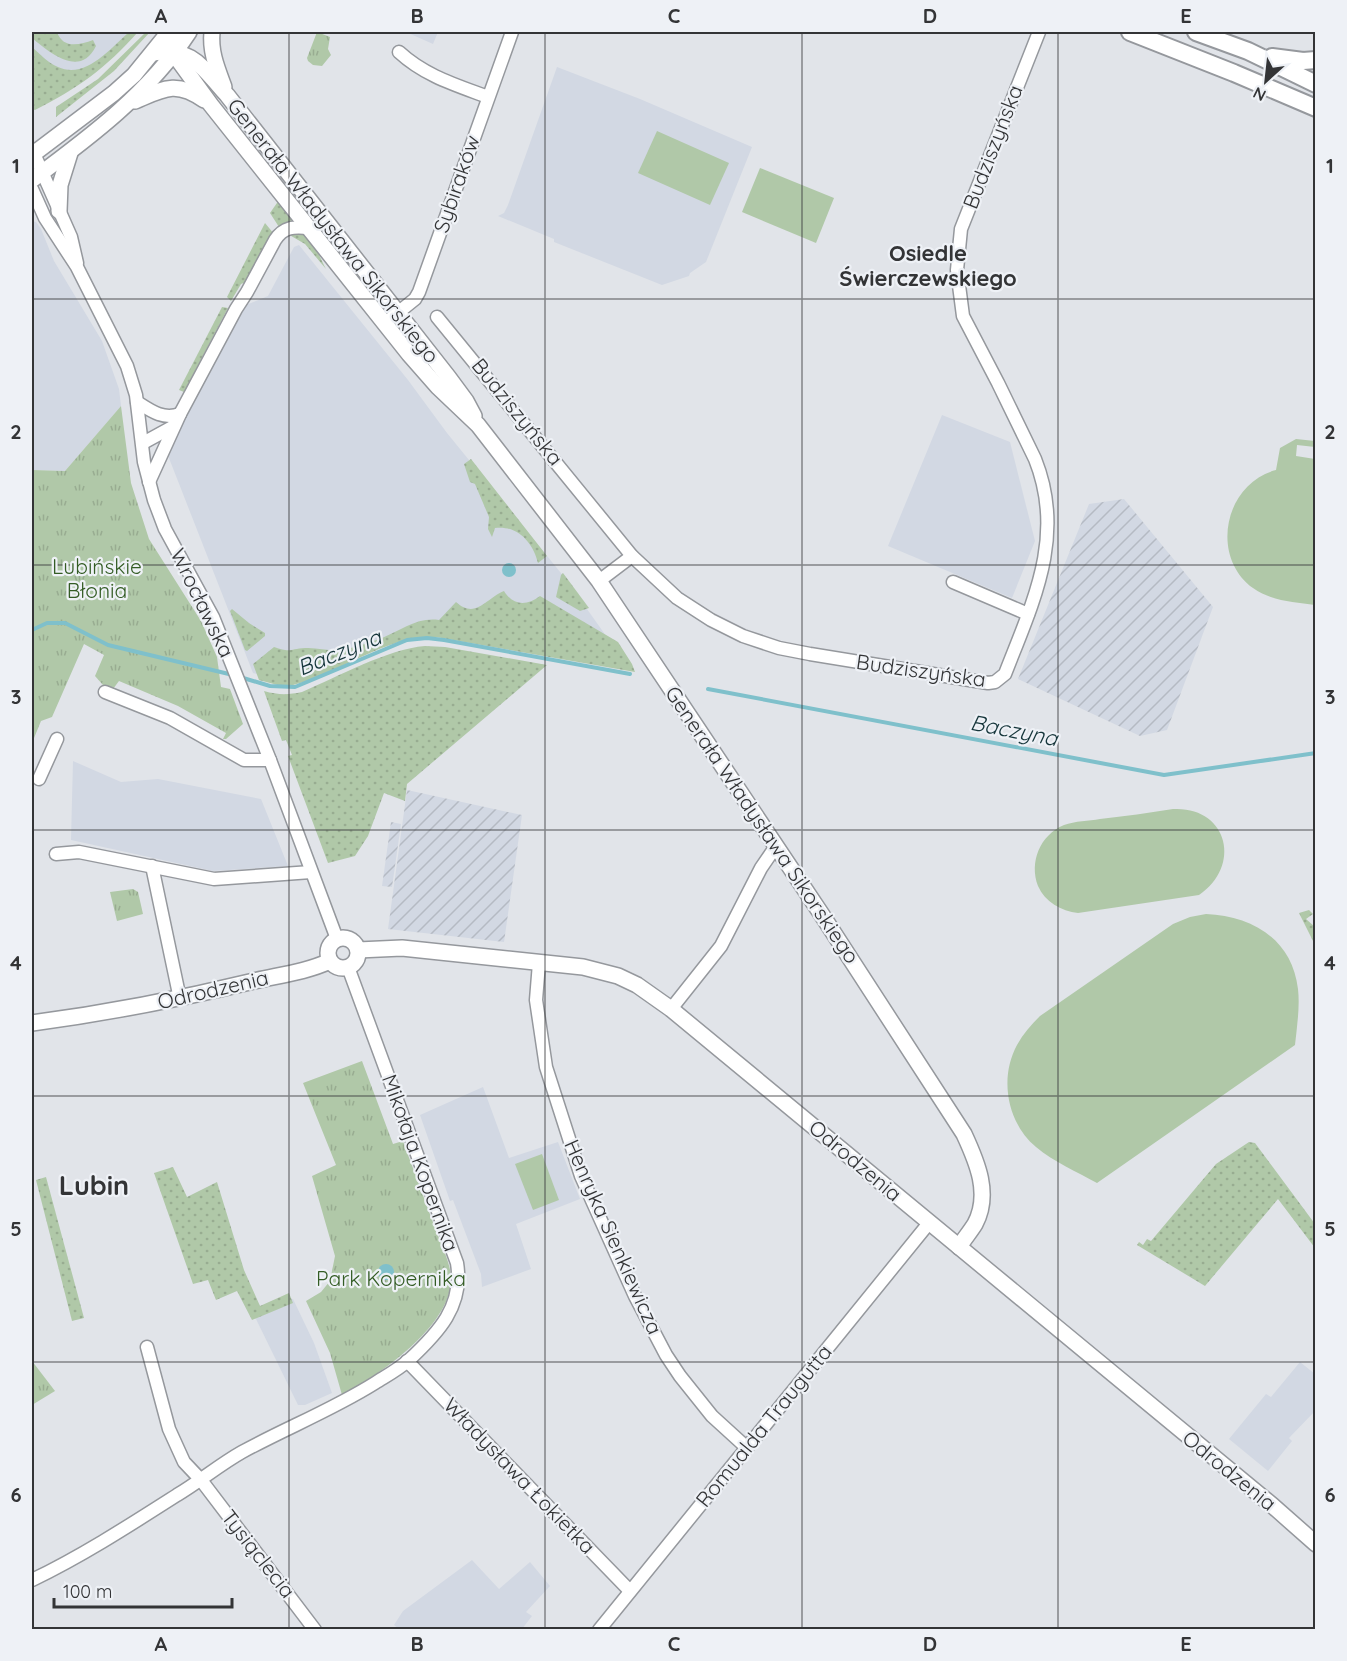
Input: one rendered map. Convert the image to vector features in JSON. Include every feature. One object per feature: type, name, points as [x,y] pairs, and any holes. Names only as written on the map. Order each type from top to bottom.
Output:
[{"type":"main road","points":[[1130,32],[1316,108]]},
{"type":"main road","points":[[1196,32],[1248,51],[1316,84]]},
{"type":"main road","points":[[1248,51],[1282,59],[1316,60]]},
{"type":"street","points":[[32,152],[114,93],[153,53],[169,32]]},
{"type":"street","points":[[175,32],[175,51]]},
{"type":"street","points":[[37,176],[70,153],[127,104],[189,32]]},
{"type":"street","points":[[212,32],[211,47],[214,61],[227,95]]},
{"type":"street","name":"Sybiraków","points":[[384,324],[415,299],[419,292],[512,32]]},
{"type":"street","name":"Budziszyńska","points":[[437,317],[632,556],[677,598],[711,620],[743,636],[771,646],[988,683],[995,682],[1005,674],[1041,577],[1048,540],[1049,516],[1039,470],[1031,450],[963,316],[957,270],[961,229],[1036,33]]},
{"type":"street","points":[[153,53],[175,51]]},
{"type":"street","name":"Generała Władysława Sikorskiego","points":[[175,51],[190,57],[227,95],[466,401],[478,425]]},
{"type":"street","name":"Generała Władysława Sikorskiego","points":[[175,51],[179,61],[211,105],[384,324],[438,387],[478,425],[599,581],[776,846],[964,1134],[975,1157],[981,1178],[981,1208],[975,1223],[959,1247]]},
{"type":"street","points":[[399,52],[424,72],[488,97]]},
{"type":"street","points":[[127,104],[174,87],[189,90],[211,105]]},
{"type":"street","name":"Wrocławska","points":[[32,152],[37,176],[59,211],[71,237],[77,267]]},
{"type":"street","points":[[59,211],[60,185],[70,153]]},
{"type":"street","name":"Wrocławska","points":[[32,189],[45,218],[77,267],[114,337],[132,379],[149,483],[163,523],[213,617],[235,669],[337,939]]},
{"type":"street","points":[[149,483],[226,326],[279,233],[288,228],[309,228]]},
{"type":"street","points":[[137,402],[163,416],[178,420]]},
{"type":"street","points":[[143,443],[150,437],[167,431],[178,420]]},
{"type":"street","points":[[599,581],[632,556]]},
{"type":"street","points":[[953,582],[1028,614]]},
{"type":"street","points":[[105,692],[170,718],[244,760],[270,760]]},
{"type":"street","points":[[39,779],[57,739]]},
{"type":"street","points":[[671,1009],[721,946],[761,868],[776,846]]},
{"type":"street","points":[[56,854],[79,852],[214,879],[311,872]]},
{"type":"street","points":[[152,866],[180,999]]},
{"type":"street","points":[[348,939],[358,950],[356,960],[348,967],[335,966],[330,960],[328,950],[333,941],[348,939]]},
{"type":"street","name":"Odrodzenia","points":[[358,950],[402,948],[584,967],[618,976],[637,985],[671,1009],[1290,1520],[1316,1544]]},
{"type":"street","name":"Odrodzenia","points":[[32,1023],[95,1015],[180,999],[308,970],[330,960]]},
{"type":"street","name":"Henryka Sienkiewicza","points":[[539,963],[536,1000],[546,1067],[581,1176],[634,1296],[666,1355],[712,1416],[746,1447]]},
{"type":"street","name":"Mikołaja Kopernika","points":[[32,1580],[72,1559],[241,1453],[339,1403],[407,1362],[432,1336],[454,1305],[459,1281],[458,1263],[348,967]]},
{"type":"street","name":"Romualda Traugutta","points":[[599,1629],[929,1223]]},
{"type":"street","name":"Tysiąclecia","points":[[147,1347],[170,1429],[184,1462],[201,1480],[315,1629]]},
{"type":"street","name":"Władysława Łokietka","points":[[407,1362],[630,1591]]},
{"type":"street","name":"Odrodzenia","points":[[1290,1520],[1316,1534]]},
{"type":"shaded area","points":[[32,32],[134,32],[81,83],[32,110]]},
{"type":"shaded area","points":[[406,32],[438,32],[433,44]]},
{"type":"shaded area","points":[[557,67],[640,99],[752,147],[706,262],[689,276],[662,285],[554,242],[554,239],[498,216],[504,213],[508,205]]},
{"type":"shaded area","points":[[32,221],[36,222],[41,229],[54,261],[102,341],[119,389],[121,406],[65,471],[32,470]]},
{"type":"shaded area","points":[[299,245],[565,578],[621,657],[429,628],[273,678],[253,673],[167,453],[242,311],[246,305],[268,296],[294,247]]},
{"type":"shaded area","points":[[942,415],[1010,442],[1035,541],[1012,598],[888,546]]},
{"type":"shaded area","points":[[1124,499],[1213,607],[1167,730],[1140,736],[1018,679],[1089,504]]},
{"type":"shaded area","points":[[73,761],[121,782],[158,779],[261,799],[288,866],[213,871],[71,840]]},
{"type":"shaded area","points":[[407,790],[522,815],[504,942],[388,929]]},
{"type":"shaded area","points":[[391,822],[401,824],[392,887],[382,886]]},
{"type":"shaded area","points":[[483,1087],[509,1158],[558,1142],[580,1199],[516,1224],[531,1269],[482,1287],[481,1274],[453,1200],[450,1201],[420,1115]]},
{"type":"shaded area","points":[[293,1299],[314,1343],[332,1393],[305,1405],[298,1405],[256,1319],[258,1314]]},
{"type":"shaded area","points":[[1300,1362],[1315,1374],[1315,1411],[1289,1438],[1292,1441],[1268,1471],[1229,1439],[1266,1394],[1271,1397]]},
{"type":"shaded area","points":[[472,1560],[499,1589],[530,1562],[550,1586],[526,1612],[532,1616],[522,1629],[400,1630],[394,1625],[403,1611]]},
{"type":"green space","points":[[32,32],[57,32],[67,43],[77,44],[93,40],[96,46],[82,61],[73,62],[64,60],[47,50],[32,38]]},
{"type":"green space","points":[[129,32],[138,32],[90,77],[35,110],[32,109],[32,47],[58,67],[68,70],[78,69],[88,66],[106,54]]},
{"type":"green space","points":[[146,32],[150,32],[114,71],[56,117],[56,107],[98,79]]},
{"type":"green space","points":[[317,32],[330,37],[328,49],[331,55],[322,66],[313,65],[307,58]]},
{"type":"green space","points":[[657,131],[729,163],[710,205],[638,173]]},
{"type":"green space","points":[[760,168],[834,198],[816,243],[742,212]]},
{"type":"green space","points":[[279,200],[292,218],[291,222],[279,227],[270,213]]},
{"type":"green space","points":[[265,223],[274,234],[249,281],[241,284],[231,301],[227,297]]},
{"type":"green space","points":[[299,232],[312,242],[326,269],[305,244],[286,233]]},
{"type":"green space","points":[[222,307],[228,308],[184,392],[179,390]]},
{"type":"green space","name":"Lubińskie Błonia","points":[[121,406],[131,483],[149,539],[201,621],[217,657],[221,687],[230,689],[243,724],[226,739],[223,739],[226,733],[178,706],[119,681],[113,689],[103,685],[95,676],[104,655],[84,644],[52,717],[41,721],[32,743],[32,470],[65,471]]},
{"type":"green space","points":[[1296,439],[1315,441],[1315,447],[1297,445],[1296,456],[1315,459],[1315,605],[1275,598],[1253,588],[1239,574],[1231,558],[1227,540],[1229,522],[1235,505],[1245,489],[1259,477],[1276,470],[1280,448]]},
{"type":"green space","points":[[471,459],[547,556],[538,563],[528,542],[517,532],[511,529],[495,528],[492,537],[488,529],[489,517],[475,484],[470,482],[464,464]]},
{"type":"green space","points":[[563,573],[589,608],[580,611],[556,597]]},
{"type":"green space","points":[[504,591],[512,600],[520,603],[530,602],[540,596],[618,642],[635,672],[436,637],[398,642],[293,685],[281,686],[259,680],[253,664],[274,647],[287,650],[310,648],[341,650],[356,647],[417,622],[439,620],[456,602],[469,609],[475,608]]},
{"type":"green space","points":[[232,609],[265,633],[265,636],[247,651],[230,611]]},
{"type":"green space","points":[[425,646],[445,647],[547,665],[407,784],[405,801],[384,793],[368,836],[355,856],[328,863],[288,756],[292,755],[286,740],[282,741],[264,691],[283,694],[302,692],[395,652]]},
{"type":"green space","points":[[1173,809],[1191,811],[1206,817],[1217,827],[1223,840],[1224,854],[1221,868],[1213,883],[1199,895],[1078,913],[1054,905],[1041,892],[1036,877],[1036,859],[1043,842],[1056,830],[1073,823]]},
{"type":"green space","points":[[133,889],[138,892],[143,914],[117,921],[110,892]]},
{"type":"green space","points":[[1309,910],[1313,914],[1306,919],[1315,927],[1315,945],[1299,913]]},
{"type":"green space","points":[[1206,914],[1223,916],[1254,925],[1278,944],[1288,956],[1298,989],[1295,1045],[1097,1183],[1036,1147],[1018,1126],[1012,1113],[1007,1085],[1011,1058],[1022,1037],[1040,1016],[1173,924]]},
{"type":"green space","name":"Park Kopernika","points":[[362,1061],[393,1144],[403,1141],[451,1277],[448,1295],[440,1313],[427,1330],[393,1362],[342,1395],[330,1353],[306,1301],[321,1292],[330,1281],[335,1256],[312,1176],[336,1165],[303,1083]]},
{"type":"green space","points":[[1249,1142],[1255,1143],[1315,1224],[1315,1248],[1278,1199],[1205,1286],[1137,1245],[1139,1242],[1143,1245],[1147,1239],[1151,1241],[1216,1164]]},
{"type":"green space","points":[[542,1154],[559,1200],[533,1210],[515,1164]]},
{"type":"green space","points":[[173,1167],[187,1197],[217,1182],[244,1270],[260,1306],[289,1293],[293,1303],[252,1320],[237,1291],[216,1300],[208,1280],[193,1284],[154,1173]]},
{"type":"green space","points":[[46,1177],[84,1318],[72,1321],[36,1180]]},
{"type":"green space","points":[[32,1361],[55,1391],[32,1405]]},
{"type":"water","points":[[506,563],[512,563],[516,570],[512,577],[506,577],[502,573],[502,567]]},
{"type":"water","points":[[383,1264],[389,1264],[394,1272],[392,1278],[383,1280],[378,1275],[378,1269]]},
{"type":"waterway","name":"Baczyna","points":[[32,630],[47,623],[65,623],[108,645],[233,675]]},
{"type":"waterway","name":"Baczyna","points":[[240,677],[270,686],[295,687],[407,640],[427,638],[630,674]]},
{"type":"waterway","name":"Baczyna","points":[[708,689],[1164,775],[1316,753]]},
{"type":"district","name":"Osiedle Świerczewskiego","points":[[928,266]]},
{"type":"district","name":"Lubin","points":[[94,1186]]}]
